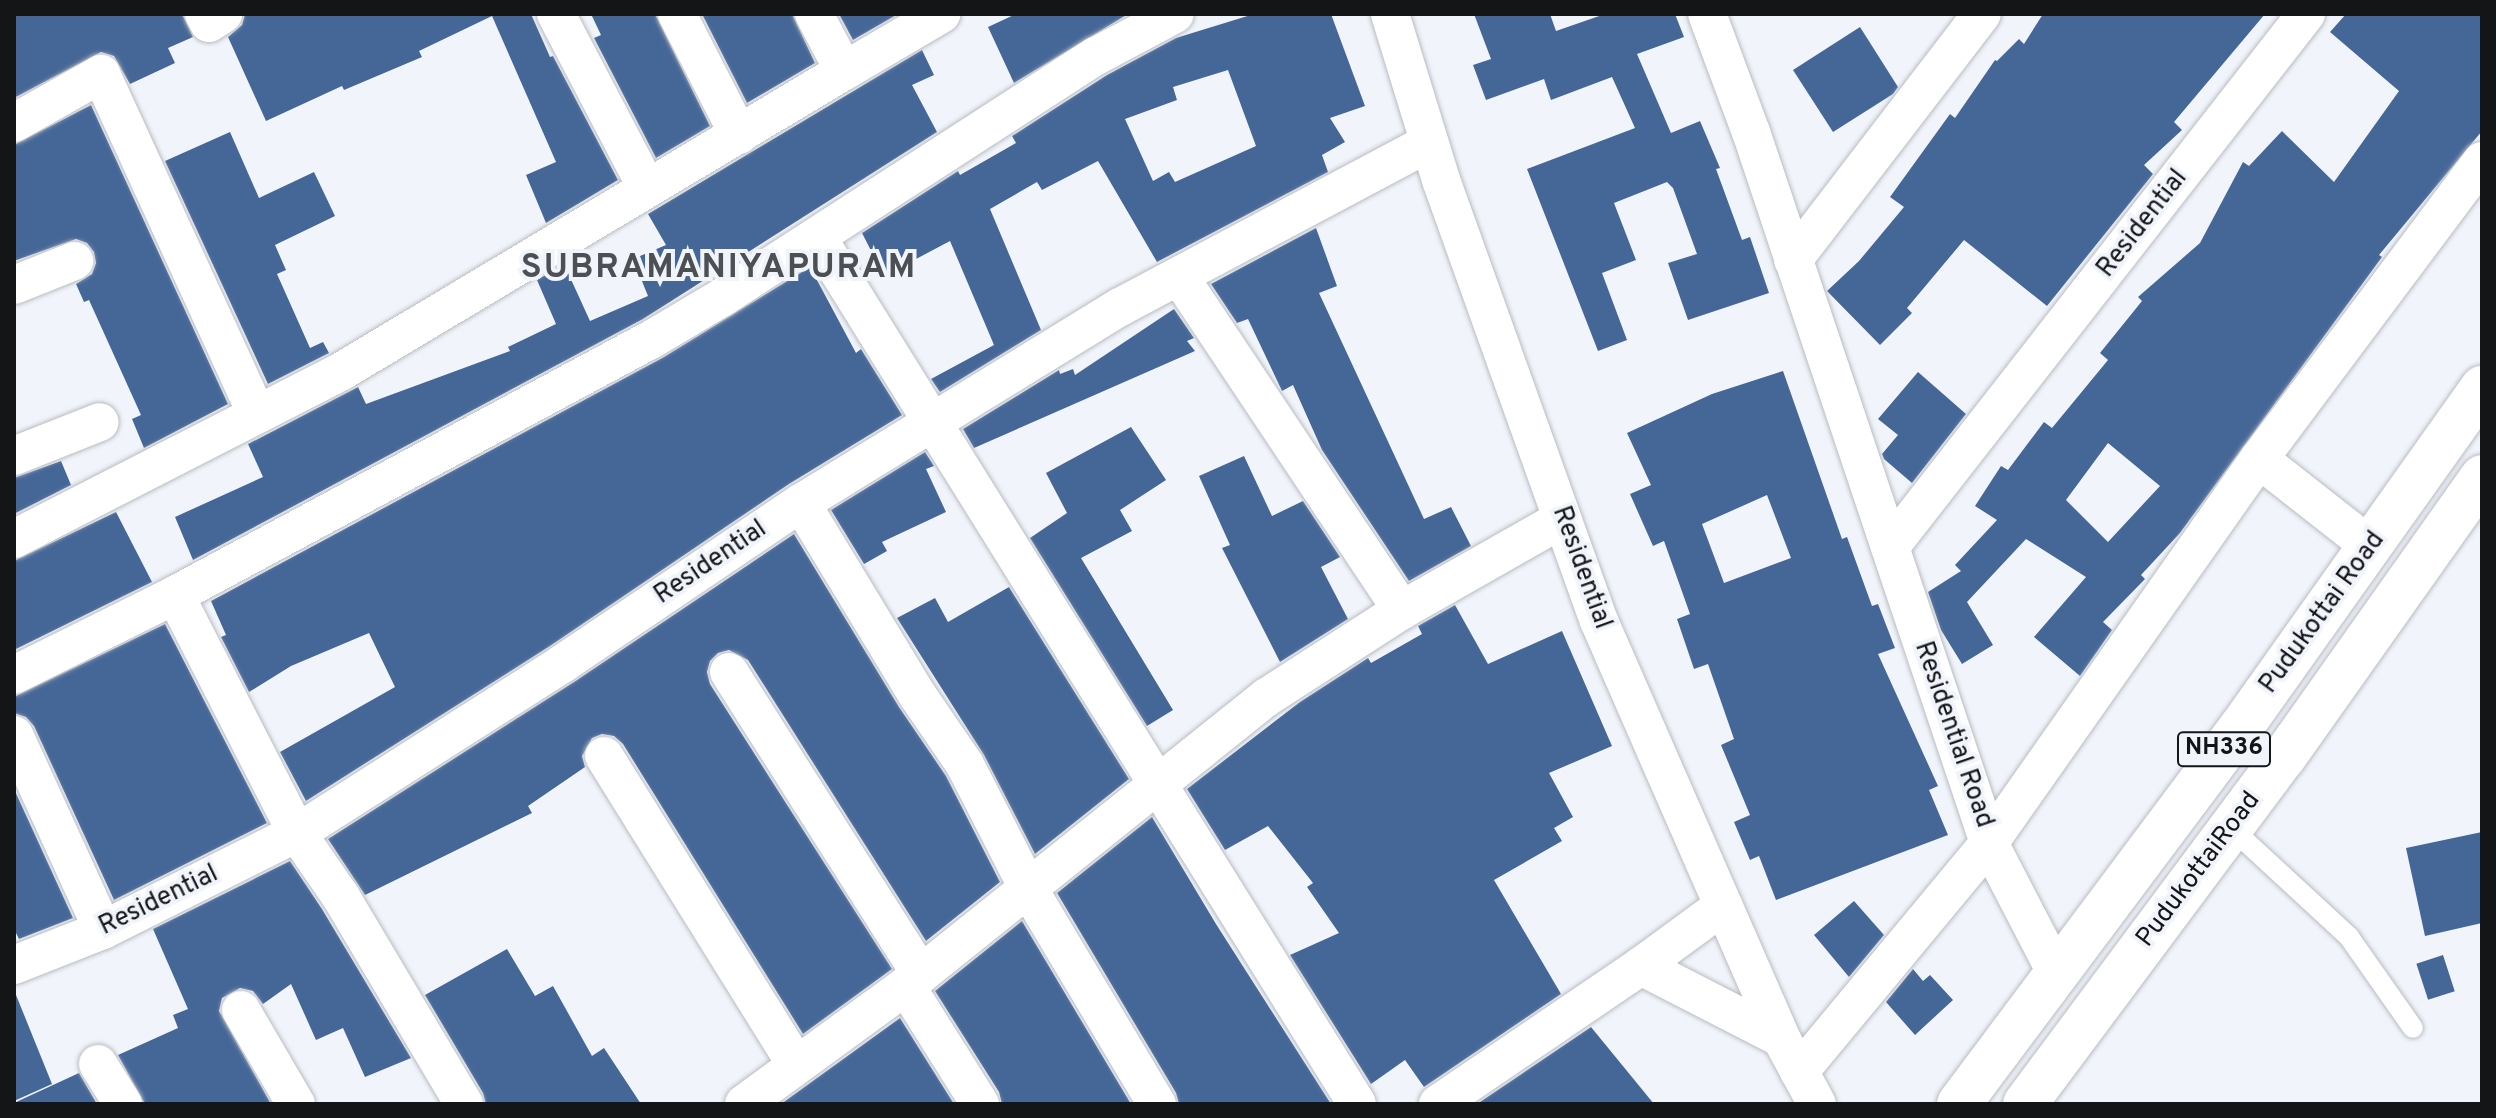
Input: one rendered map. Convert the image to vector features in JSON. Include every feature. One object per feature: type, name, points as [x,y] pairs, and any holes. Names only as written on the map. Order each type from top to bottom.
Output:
[{"type":"highway","name":"Pudukottai Road","points":[[1959,1104],[2242,726],[2482,388]]},
{"type":"highway","name":"PudukottaiRoad","points":[[2025,1104],[2231,828],[2482,477]]},
{"type":"street","points":[[204,14],[209,23],[223,14]]},
{"type":"street","points":[[556,14],[646,186]]},
{"type":"street","points":[[677,14],[739,135]]},
{"type":"street","points":[[814,14],[844,71]]},
{"type":"street","points":[[14,539],[342,371],[646,186],[739,135],[941,14]]},
{"type":"street","points":[[14,675],[175,595],[654,338],[817,237],[1096,56],[1175,14]]},
{"type":"street","name":"Residential","points":[[1390,14],[1429,143],[1599,621],[1781,1038],[1808,1088]]},
{"type":"street","name":"Residential Road","points":[[1707,14],[1989,843]]},
{"type":"street","points":[[1793,260],[1982,14]]},
{"type":"street","name":"Residential","points":[[1890,547],[2306,14]]},
{"type":"street","points":[[14,123],[101,74],[257,414]]},
{"type":"street","name":"Residential","points":[[14,965],[103,930],[297,833],[562,664],[801,503],[1120,307],[1429,143]]},
{"type":"street","name":"Residential Road","points":[[1989,843],[2259,459],[2482,161]]},
{"type":"street","points":[[817,237],[1357,1104]]},
{"type":"street","points":[[14,285],[74,261]]},
{"type":"street","points":[[1179,276],[1402,610]]},
{"type":"street","points":[[14,456],[100,422]]},
{"type":"street","points":[[2259,459],[2370,546]]},
{"type":"street","points":[[801,503],[918,696],[965,765],[1028,888],[1157,1104]]},
{"type":"street","points":[[744,1104],[914,980],[1267,697],[1402,610],[1562,519]]},
{"type":"street","points":[[175,595],[297,833],[341,897],[464,1104]]},
{"type":"street","points":[[729,672],[914,980],[980,1104]]},
{"type":"street","points":[[14,735],[103,930]]},
{"type":"street","points":[[604,756],[796,1064]]},
{"type":"street","points":[[1808,1088],[1989,843],[2056,972]]},
{"type":"street","points":[[1438,1104],[1641,966],[1723,906]]},
{"type":"street","points":[[1641,966],[1781,1038]]},
{"type":"street","points":[[241,1010],[296,1104]]},
{"type":"street","points":[[98,1064],[123,1104]]},
{"type":"lane","points":[[2231,828],[2349,937],[2413,1028]]},
{"type":"building","points":[[14,14],[182,14],[193,37],[168,48],[175,63],[130,84],[114,56],[101,52],[14,98]]},
{"type":"building","points":[[245,14],[531,14],[550,57],[553,56],[618,180],[546,223],[526,175],[556,162],[492,16],[419,51],[422,57],[344,90],[342,86],[266,121],[228,37],[242,25]]},
{"type":"building","points":[[591,14],[655,14],[710,126],[656,158],[594,38],[601,35]]},
{"type":"building","points":[[702,14],[792,14],[815,63],[747,103]]},
{"type":"building","points":[[839,14],[898,14],[853,40]]},
{"type":"building","points":[[1016,14],[1128,14],[1014,83],[988,27]]},
{"type":"building","points":[[1254,14],[1331,14],[1365,106],[1330,118],[1345,142],[1322,155],[1328,172],[1157,262],[1098,161],[1042,190],[1037,182],[990,209],[1041,330],[940,392],[931,379],[994,345],[950,241],[884,276],[862,233],[958,171],[960,175],[1016,143],[1012,136],[1107,75],[1176,38]],"holes":[[[1228,70],[1256,146],[1175,182],[1169,172],[1153,181],[1125,119],[1177,100],[1173,87]]]},
{"type":"building","points":[[1474,14],[1550,14],[1556,31],[1605,14],[1675,14],[1684,37],[1637,54],[1671,133],[1700,121],[1720,168],[1716,169],[1742,240],[1750,237],[1769,293],[1688,320],[1668,263],[1697,254],[1673,188],[1667,182],[1614,203],[1636,260],[1602,273],[1627,340],[1598,351],[1527,169],[1635,128],[1612,77],[1551,100],[1544,79],[1486,100],[1473,65],[1491,59]]},
{"type":"building","points":[[2043,14],[2265,14],[2174,122],[2182,130],[2144,165],[2153,174],[2047,306],[1964,240],[1907,308],[1912,313],[1880,345],[1827,291],[1859,261],[1904,207],[1890,197],[1950,114],[1955,118],[1995,60],[2019,39],[2024,44]]},
{"type":"building","points":[[2346,14],[2482,14],[2482,131],[2379,255],[2382,257],[2180,533],[2141,575],[2145,579],[2103,622],[2112,630],[2080,676],[2034,637],[2086,577],[2026,539],[1967,602],[1993,645],[1962,664],[1941,630],[1928,592],[1961,571],[1955,565],[1997,520],[1975,506],[2001,466],[2008,470],[2044,422],[2052,428],[2108,360],[2100,353],[2142,301],[2138,297],[2200,243],[2243,162],[2249,166],[2282,131],[2334,182],[2399,91],[2330,32]],"holes":[[[2108,443],[2160,486],[2108,542],[2066,500]]]},
{"type":"building","points":[[1860,27],[1898,87],[1893,94],[1833,132],[1793,70]]},
{"type":"building","points":[[922,50],[934,75],[912,85],[937,132],[643,319],[193,560],[175,517],[263,477],[248,444],[358,387],[366,404],[510,351],[508,347],[556,324],[537,280],[564,264],[590,321],[648,296],[633,259],[666,245],[648,214]]},
{"type":"building","points":[[91,105],[228,404],[144,448],[132,419],[141,415],[89,300],[84,302],[76,284],[92,274],[96,263],[94,252],[87,243],[76,239],[14,261],[14,145]]},
{"type":"building","points":[[230,132],[259,198],[314,172],[335,216],[275,245],[286,270],[277,274],[310,348],[323,342],[329,353],[268,384],[165,161]]},
{"type":"building","points":[[1316,228],[1337,286],[1319,293],[1424,519],[1451,507],[1471,546],[1409,581],[1322,450],[1293,385],[1282,391],[1248,319],[1237,323],[1211,284]]},
{"type":"building","points":[[810,267],[856,353],[861,349],[902,415],[789,484],[550,646],[306,801],[280,752],[395,687],[369,633],[291,666],[249,692],[221,637],[226,635],[211,601],[664,357]]},
{"type":"building","points":[[1174,309],[1194,338],[1187,341],[1195,351],[974,448],[963,429],[1059,370],[1060,374],[1073,369],[1075,375]]},
{"type":"building","points":[[1783,371],[1842,539],[1847,537],[1872,606],[1878,604],[1895,648],[1878,654],[1938,786],[1929,790],[1948,835],[1776,900],[1759,856],[1750,860],[1734,822],[1750,815],[1721,745],[1734,739],[1708,664],[1694,669],[1677,619],[1690,614],[1664,541],[1653,546],[1630,494],[1651,485],[1627,433],[1712,394]],"holes":[[[1767,495],[1791,558],[1724,583],[1702,524]]]},
{"type":"building","points":[[1918,372],[1966,414],[1912,483],[1884,459],[1882,454],[1898,435],[1878,419]]},
{"type":"building","points":[[1131,427],[1166,480],[1120,510],[1132,531],[1081,558],[1173,710],[1147,726],[1030,538],[1067,513],[1046,473]]},
{"type":"building","points":[[925,452],[934,466],[926,469],[946,512],[882,542],[887,551],[864,564],[831,510]]},
{"type":"building","points":[[1244,456],[1272,516],[1303,501],[1340,557],[1321,567],[1348,619],[1280,662],[1222,548],[1230,545],[1199,476]]},
{"type":"building","points":[[61,461],[71,485],[14,514],[14,478]]},
{"type":"building","points":[[116,512],[152,582],[14,650],[14,561]]},
{"type":"building","points":[[794,534],[899,707],[946,776],[1000,882],[926,941],[748,660],[729,650],[718,653],[710,661],[707,672],[710,684],[892,969],[803,1034],[623,744],[614,736],[602,734],[592,738],[582,756],[585,767],[528,806],[532,813],[365,895],[328,839],[574,682]]},
{"type":"building","points":[[1009,587],[1129,779],[1035,854],[984,755],[897,618],[935,598],[948,622]]},
{"type":"building","points":[[1455,605],[1488,664],[1562,631],[1612,746],[1549,773],[1573,817],[1554,828],[1562,841],[1494,880],[1561,994],[1424,1087],[1405,1060],[1371,1084],[1290,955],[1339,933],[1307,887],[1313,883],[1268,826],[1225,850],[1187,789],[1300,702],[1368,658],[1371,663],[1422,634],[1418,626]]},
{"type":"building","points":[[165,624],[267,823],[114,900],[34,726],[26,717],[14,713],[14,697]]},
{"type":"building","points":[[15,791],[73,918],[19,939],[14,929]]},
{"type":"building","points":[[1152,817],[1331,1104],[1179,1104],[1176,1093],[1057,893]]},
{"type":"building","points":[[2482,832],[2482,923],[2425,936],[2406,848]]},
{"type":"building","points":[[290,861],[411,1058],[365,1077],[343,1028],[316,1040],[291,984],[263,1004],[253,991],[240,988],[222,998],[219,1011],[271,1104],[145,1104],[118,1055],[178,1028],[173,1015],[188,1009],[153,929]]},
{"type":"building","points":[[1854,901],[1884,935],[1849,977],[1814,935]]},
{"type":"building","points":[[1022,921],[1131,1104],[1002,1104],[999,1092],[935,991]]},
{"type":"building","points":[[507,949],[535,996],[553,986],[592,1056],[604,1048],[641,1104],[486,1104],[483,1093],[425,995]]},
{"type":"building","points":[[2443,955],[2455,991],[2428,1000],[2416,964]]},
{"type":"building","points":[[1913,969],[1923,981],[1930,975],[1953,1000],[1915,1035],[1886,1002]]},
{"type":"building","points":[[14,990],[52,1084],[14,1101]]},
{"type":"building","points":[[900,1018],[954,1104],[781,1104]]},
{"type":"building","points":[[1591,1027],[1654,1104],[1477,1104]]},
{"type":"building","points":[[79,1073],[97,1104],[14,1104],[14,1103]]},
{"type":"district","name":"SUBRAMANIYAPURAM","points":[[719,269]]}]
